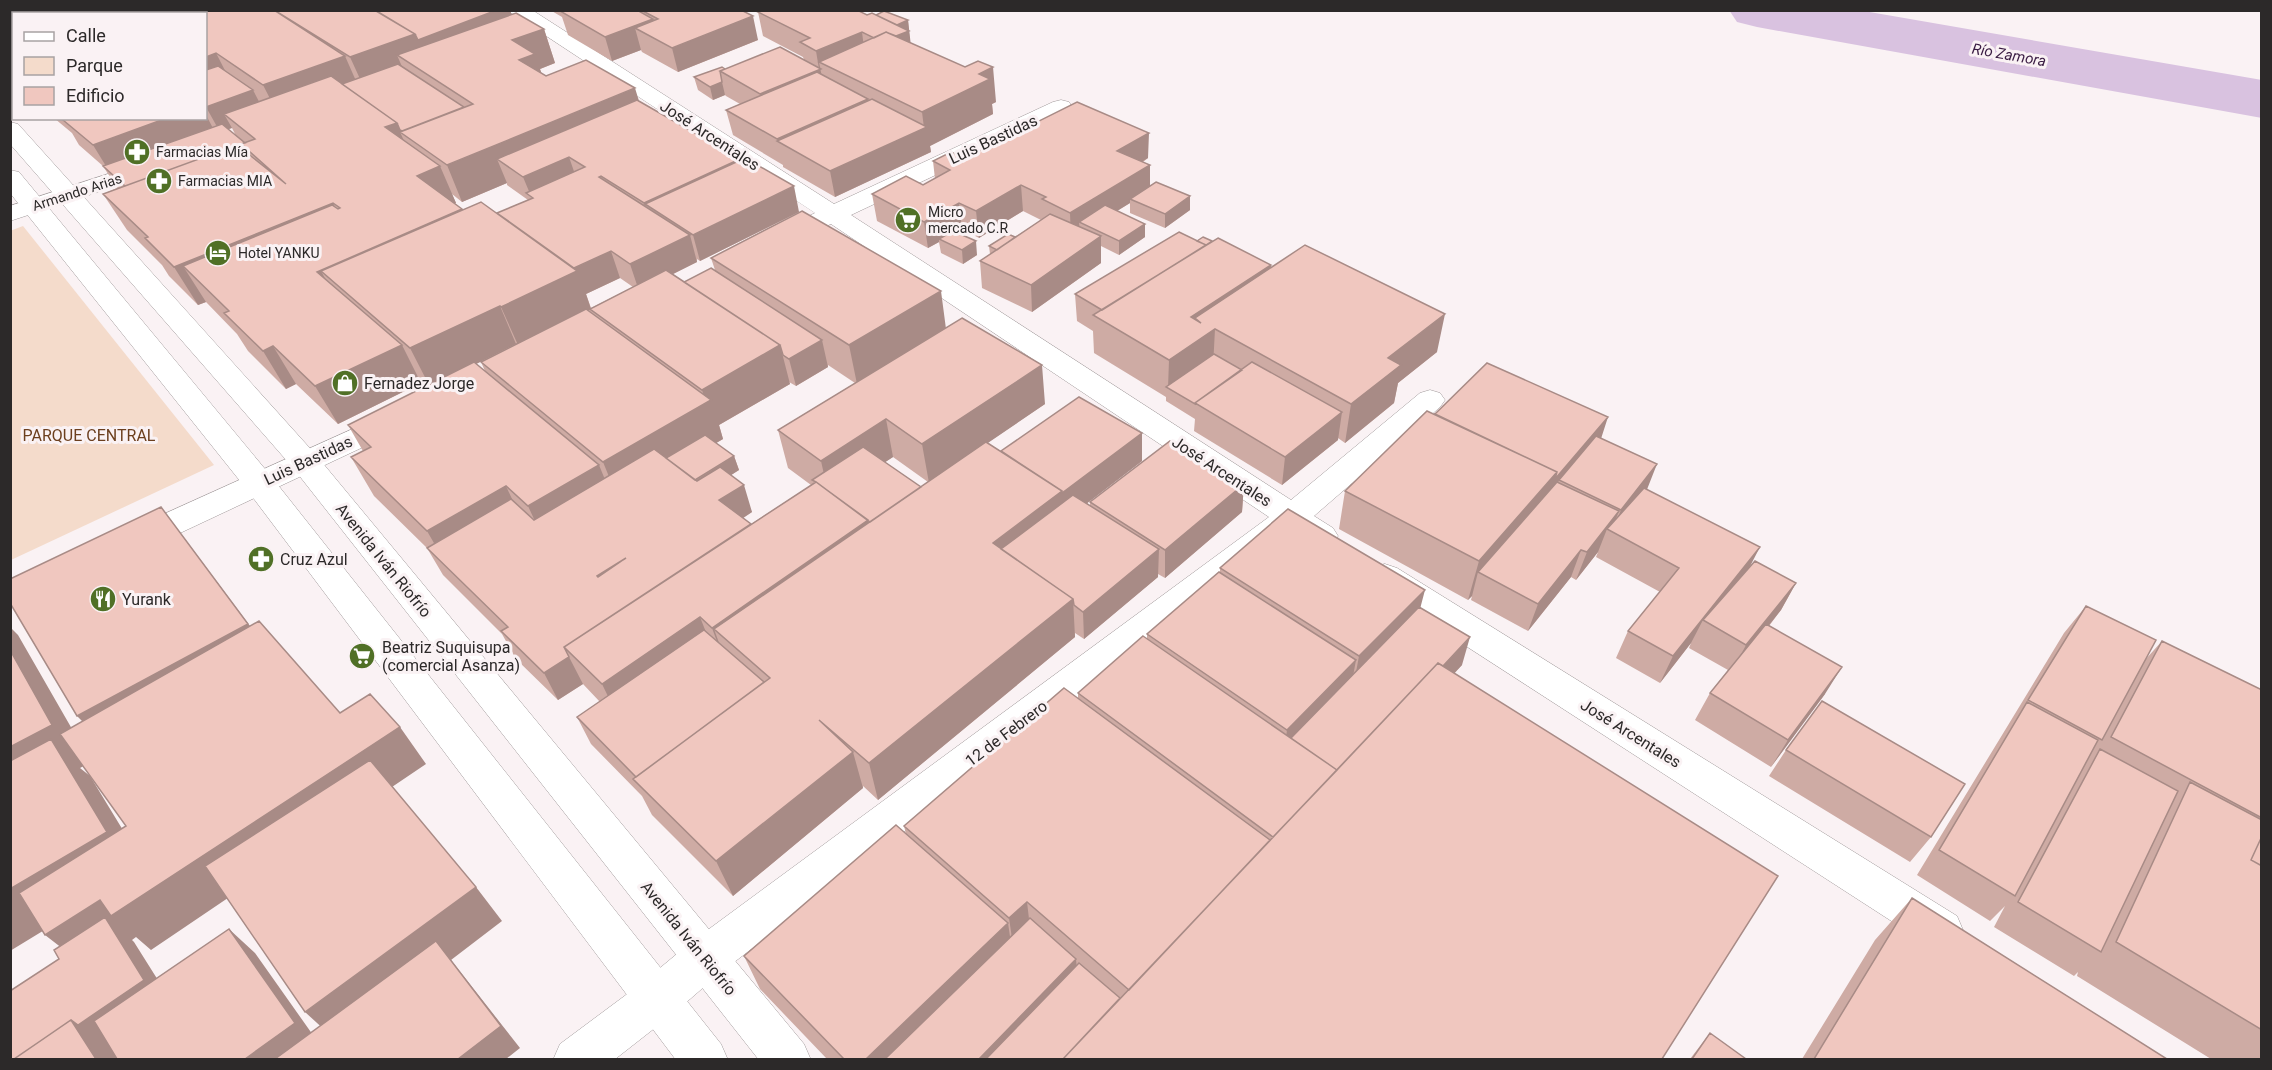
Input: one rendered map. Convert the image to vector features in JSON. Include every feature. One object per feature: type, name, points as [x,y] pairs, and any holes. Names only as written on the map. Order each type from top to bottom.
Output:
[{"type":"street","name":"José Arcentales","points":[[517,10],[833,214],[1292,518],[1964,945]]},
{"type":"street","name":"Luis Bastidas","points":[[790,235],[1061,107]]},
{"type":"street","name":"Avenida Iván Riofrío","points":[[10,129],[305,462],[788,1059]]},
{"type":"street","name":"Armando Arias","points":[[22,210],[180,158]]},
{"type":"street","points":[[10,177],[22,210],[259,483],[705,1059]]},
{"type":"street","name":"12 de Febrero","points":[[576,1059],[658,998],[705,958],[1292,518],[1430,400]]},
{"type":"street","name":"Luis Bastidas","points":[[108,553],[423,406]]},
{"type":"green space","name":"PARQUE CENTRAL","points":[[23,226],[214,465],[11,560],[10,231]]},
{"type":"building","points":[[10,10],[31,10],[12,12],[10,17]]},
{"type":"building","points":[[31,10],[107,10],[102,12],[26,12]]},
{"type":"building","points":[[108,10],[274,10],[345,56],[263,85],[216,53],[207,57],[207,12],[103,12]]},
{"type":"building","points":[[274,10],[375,10],[415,34],[350,57]]},
{"type":"building","points":[[497,10],[418,40],[415,34],[376,11]]},
{"type":"building","points":[[637,10],[653,19],[605,37],[560,11]]},
{"type":"building","points":[[641,10],[741,10],[753,16],[672,48],[635,28],[658,19]]},
{"type":"building","points":[[763,10],[857,10],[867,15],[872,13],[909,31],[896,36],[886,32],[874,38],[862,32],[816,51],[800,42],[810,38],[758,12]]},
{"type":"building","points":[[884,11],[908,20],[897,25],[876,15]]},
{"type":"building","points":[[516,13],[544,29],[512,40],[535,54],[519,60],[546,76],[586,60],[635,88],[447,165],[400,132],[473,104],[397,55]]},
{"type":"building","points":[[12,16],[12,40],[10,40],[10,17]]},
{"type":"building","points":[[886,32],[965,67],[978,61],[993,67],[979,74],[990,79],[922,112],[819,62]]},
{"type":"building","points":[[10,42],[12,42],[12,68],[10,67]]},
{"type":"building","points":[[780,47],[821,69],[760,94],[720,71]]},
{"type":"building","points":[[398,64],[464,107],[402,131],[397,123],[342,84]]},
{"type":"building","points":[[218,66],[253,90],[207,107],[207,70]]},
{"type":"building","points":[[722,67],[725,69],[720,71],[722,82],[710,87],[694,77]]},
{"type":"building","points":[[817,72],[868,99],[777,139],[726,110]]},
{"type":"building","points":[[331,76],[397,123],[385,127],[440,166],[417,176],[462,209],[317,272],[402,345],[315,386],[273,346],[263,351],[224,313],[229,311],[183,266],[332,205],[340,208],[333,203],[174,267],[145,238],[148,237],[103,194],[237,145],[286,184],[241,144],[255,139],[224,114]]},
{"type":"building","points":[[872,99],[927,127],[830,171],[777,141]]},
{"type":"building","points":[[637,100],[740,159],[644,203],[601,176],[599,177],[690,235],[630,264],[611,251],[574,268],[497,213],[533,198],[526,193],[585,167],[569,157],[523,177],[497,159]]},
{"type":"building","points":[[1077,102],[1149,133],[1117,151],[1150,165],[1070,213],[1042,199],[1046,197],[1021,185],[976,211],[959,203],[924,222],[872,194],[906,176],[923,185],[950,170],[933,161],[951,152],[965,158]]},
{"type":"building","points":[[63,120],[162,120],[93,145]]},
{"type":"building","points":[[222,124],[245,143],[241,144],[245,151],[237,145],[125,186],[103,166]]},
{"type":"building","points":[[745,158],[794,186],[693,235],[645,204]]},
{"type":"building","points":[[1156,182],[1190,196],[1165,214],[1130,199]]},
{"type":"building","points":[[481,202],[577,271],[410,348],[321,271]]},
{"type":"building","points":[[1105,205],[1145,224],[1119,241],[1079,222]]},
{"type":"building","points":[[802,211],[941,291],[849,345],[711,258]]},
{"type":"building","points":[[1050,214],[1101,236],[1031,285],[980,261]]},
{"type":"building","points":[[953,231],[976,241],[962,250],[939,239]]},
{"type":"building","points":[[1179,232],[1206,245],[1102,310],[1075,294]]},
{"type":"building","points":[[1008,234],[1015,237],[997,250],[989,246]]},
{"type":"building","points":[[1203,237],[1212,241],[1206,245],[1197,241]]},
{"type":"building","points":[[1218,238],[1271,265],[1191,317],[1201,323],[1195,318],[1305,245],[1445,314],[1388,358],[1401,365],[1351,404],[1215,329],[1169,360],[1093,315]]},
{"type":"building","points":[[711,268],[822,340],[789,359],[783,355],[780,345],[684,282]]},
{"type":"building","points":[[666,270],[780,345],[702,390],[590,309]]},
{"type":"building","points":[[586,309],[711,400],[603,462],[481,362]]},
{"type":"building","points":[[962,318],[1042,365],[922,444],[886,419],[821,461],[778,430]]},
{"type":"building","points":[[1214,354],[1242,370],[1195,404],[1166,387]]},
{"type":"building","points":[[474,362],[599,465],[528,506],[506,486],[427,531],[351,457],[371,447],[348,425]]},
{"type":"building","points":[[1252,362],[1342,412],[1285,457],[1195,403]]},
{"type":"building","points":[[1487,363],[1608,417],[1555,479],[1557,472],[1435,414]]},
{"type":"building","points":[[1079,397],[1142,433],[1062,493],[1001,451]]},
{"type":"building","points":[[1427,411],[1557,472],[1479,561],[1345,491]]},
{"type":"building","points":[[705,435],[734,456],[695,480],[666,458]]},
{"type":"building","points":[[1596,436],[1657,464],[1621,510],[1559,480]]},
{"type":"building","points":[[1170,441],[1244,484],[1165,550],[1090,502]]},
{"type":"building","points":[[986,442],[1062,491],[993,543],[1073,599],[869,763],[819,720],[853,752],[716,861],[633,779],[770,678],[714,629]]},
{"type":"building","points":[[863,447],[921,487],[870,522],[812,480]]},
{"type":"building","points":[[654,449],[697,481],[720,467],[744,485],[719,500],[751,524],[564,647],[569,657],[544,673],[501,631],[508,627],[427,548],[511,499],[534,520]],"holes":[[[626,558],[598,577],[597,576]]]},
{"type":"building","points":[[816,482],[868,520],[712,628],[700,617],[602,684],[564,647]]},
{"type":"building","points":[[1557,482],[1619,511],[1587,552],[1581,550],[1538,604],[1478,572]]},
{"type":"building","points":[[1644,488],[1760,547],[1673,656],[1628,631],[1679,568],[1607,529]]},
{"type":"building","points":[[1073,495],[1159,549],[1083,612],[1074,605],[1073,599],[1001,549]]},
{"type":"building","points":[[161,507],[248,624],[77,716],[10,603],[10,579]]},
{"type":"building","points":[[1288,509],[1425,590],[1359,656],[1220,568]]},
{"type":"building","points":[[1755,561],[1796,583],[1746,645],[1703,620]]},
{"type":"building","points":[[1219,572],[1356,660],[1287,730],[1147,634]]},
{"type":"building","points":[[2086,606],[2156,640],[2102,740],[2028,700]]},
{"type":"building","points":[[1419,607],[1470,637],[1443,666],[1438,663],[1337,770],[1291,738]]},
{"type":"building","points":[[259,621],[340,713],[370,694],[400,727],[111,916],[100,900],[45,935],[19,893],[126,826],[60,734]]},
{"type":"building","points":[[1766,624],[1842,667],[1788,740],[1710,693]]},
{"type":"building","points":[[704,630],[764,682],[636,777],[577,717]]},
{"type":"building","points":[[1143,636],[1337,770],[1273,837],[1078,693]]},
{"type":"building","points":[[2162,641],[2262,690],[2262,818],[2111,737]]},
{"type":"building","points":[[10,650],[52,725],[10,747]]},
{"type":"building","points":[[1438,663],[1778,876],[1662,1059],[1063,1059]]},
{"type":"building","points":[[1064,688],[1270,840],[1129,990],[1027,902],[1009,918],[904,826]]},
{"type":"building","points":[[1822,701],[1965,784],[1931,837],[1786,750]]},
{"type":"building","points":[[2027,702],[2098,740],[2015,896],[1939,850]]},
{"type":"building","points":[[51,739],[107,832],[10,889],[10,761]]},
{"type":"building","points":[[2100,749],[2178,791],[2101,952],[2018,902]]},
{"type":"building","points":[[370,760],[476,887],[305,1012],[205,866]]},
{"type":"building","points":[[2190,782],[2262,820],[2262,836],[2251,860],[2262,866],[2262,1030],[2116,942]]},
{"type":"building","points":[[896,825],[1008,923],[866,1059],[844,1059],[744,956]]},
{"type":"building","points":[[2262,836],[2262,866],[2251,860]]},
{"type":"building","points":[[1912,898],[2167,1059],[1814,1059]]},
{"type":"building","points":[[105,917],[144,980],[78,1025],[71,1020],[14,1059],[10,1059],[10,991],[59,959],[54,950]]},
{"type":"building","points":[[1030,918],[1076,959],[979,1059],[885,1059]]},
{"type":"building","points":[[229,929],[295,1023],[245,1059],[117,1059],[94,1021]]},
{"type":"building","points":[[436,941],[501,1026],[458,1059],[275,1059]]},
{"type":"building","points":[[1079,963],[1120,998],[1063,1059],[986,1059]]},
{"type":"building","points":[[71,1020],[96,1059],[14,1059]]},
{"type":"building","points":[[1710,1033],[1746,1059],[1692,1059]]},
{"type":"waterway","name":"Río Zamora","points":[[1757,10],[2262,99]]},
{"type":"place","name":"Farmacias Mía","points":[[137,152]]},
{"type":"place","name":"Farmacias MIA","points":[[159,181]]},
{"type":"place","name":"Micro mercado C.R","points":[[908,220]]},
{"type":"place","name":"Hotel YANKU","points":[[218,253]]},
{"type":"place","name":"Fernadez Jorge","points":[[345,383]]},
{"type":"place","name":"Cruz Azul","points":[[261,559]]},
{"type":"place","name":"Yurank","points":[[103,599]]},
{"type":"place","name":"Beatriz Suquisupa (comercial Asanza)","points":[[362,656]]}]
